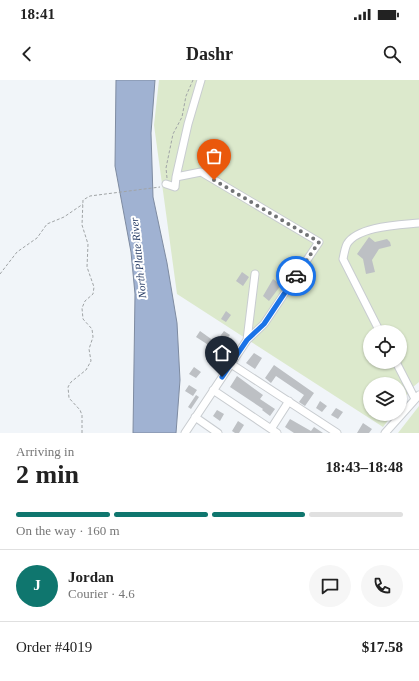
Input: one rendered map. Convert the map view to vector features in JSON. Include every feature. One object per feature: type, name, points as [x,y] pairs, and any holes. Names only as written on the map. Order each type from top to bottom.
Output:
[{"type":"street","points":[[163,185],[175,187],[188,124],[201,80]]},
{"type":"street","points":[[176,177],[201,172],[319,242],[264,324],[247,340],[185,433]]},
{"type":"street","points":[[376,325],[343,259],[347,243],[356,236],[372,229],[419,223]]},
{"type":"street","points":[[247,340],[255,274]]},
{"type":"street","points":[[231,364],[337,433]]},
{"type":"street","points":[[385,433],[417,397],[400,369]]},
{"type":"street","points":[[213,390],[274,431],[289,401]]},
{"type":"street","points":[[195,417],[218,433]]},
{"type":"path","points":[[82,433],[82,415],[80,410],[69,398],[68,387],[71,382],[86,370],[91,361],[89,349],[93,337],[92,329],[84,319],[82,308],[85,301],[93,294],[94,287],[87,267],[88,244],[82,225],[83,204],[86,197],[163,185],[173,134],[182,117],[186,96],[193,80]]},
{"type":"path","points":[[0,274],[17,252],[38,238],[47,224],[64,217],[83,204]]},
{"type":"green space","points":[[159,80],[419,80],[419,382],[407,395],[407,377],[363,377],[363,414],[177,294],[154,125]]},
{"type":"green space","points":[[419,406],[419,433],[398,433]]},
{"type":"green space","points":[[374,421],[388,421],[383,427]]},
{"type":"water","name":"North Platte River","points":[[116,80],[155,80],[151,133],[153,197],[167,263],[177,323],[180,380],[176,433],[133,433],[135,294],[131,252],[115,166]]},
{"type":"building","points":[[369,237],[375,242],[387,239],[391,246],[379,249],[372,260],[375,272],[366,274],[363,259],[357,254]]},
{"type":"building","points":[[242,272],[249,277],[243,286],[236,281]]},
{"type":"building","points":[[273,279],[281,285],[269,301],[263,296]]},
{"type":"building","points":[[226,311],[231,315],[226,322],[221,319]]},
{"type":"building","points":[[200,331],[214,341],[210,346],[196,337]]},
{"type":"building","points":[[224,331],[230,335],[225,341],[229,344],[224,350],[215,343]]},
{"type":"building","points":[[254,353],[262,358],[255,369],[246,363]]},
{"type":"building","points":[[274,365],[314,393],[305,406],[299,402],[304,395],[276,376],[271,383],[265,378]]},
{"type":"building","points":[[194,367],[201,372],[196,378],[189,374]]},
{"type":"building","points":[[237,376],[263,395],[260,399],[275,409],[270,416],[262,410],[263,409],[230,387]]},
{"type":"building","points":[[189,385],[197,390],[193,396],[185,391]]},
{"type":"building","points":[[196,395],[199,397],[191,409],[188,407]]},
{"type":"building","points":[[320,401],[327,406],[322,412],[316,408]]},
{"type":"building","points":[[336,408],[343,412],[338,419],[331,415]]},
{"type":"building","points":[[217,410],[224,414],[220,421],[213,416]]},
{"type":"building","points":[[290,419],[311,431],[314,427],[323,433],[294,433],[285,427]]},
{"type":"building","points":[[238,421],[244,425],[239,433],[235,433],[232,431]]},
{"type":"building","points":[[363,423],[372,429],[369,433],[357,433]]},
{"type":"way so far","points":[[214,180],[319,242],[296,276]]},
{"type":"route","points":[[222,377],[247,340],[264,324],[296,276]]}]
